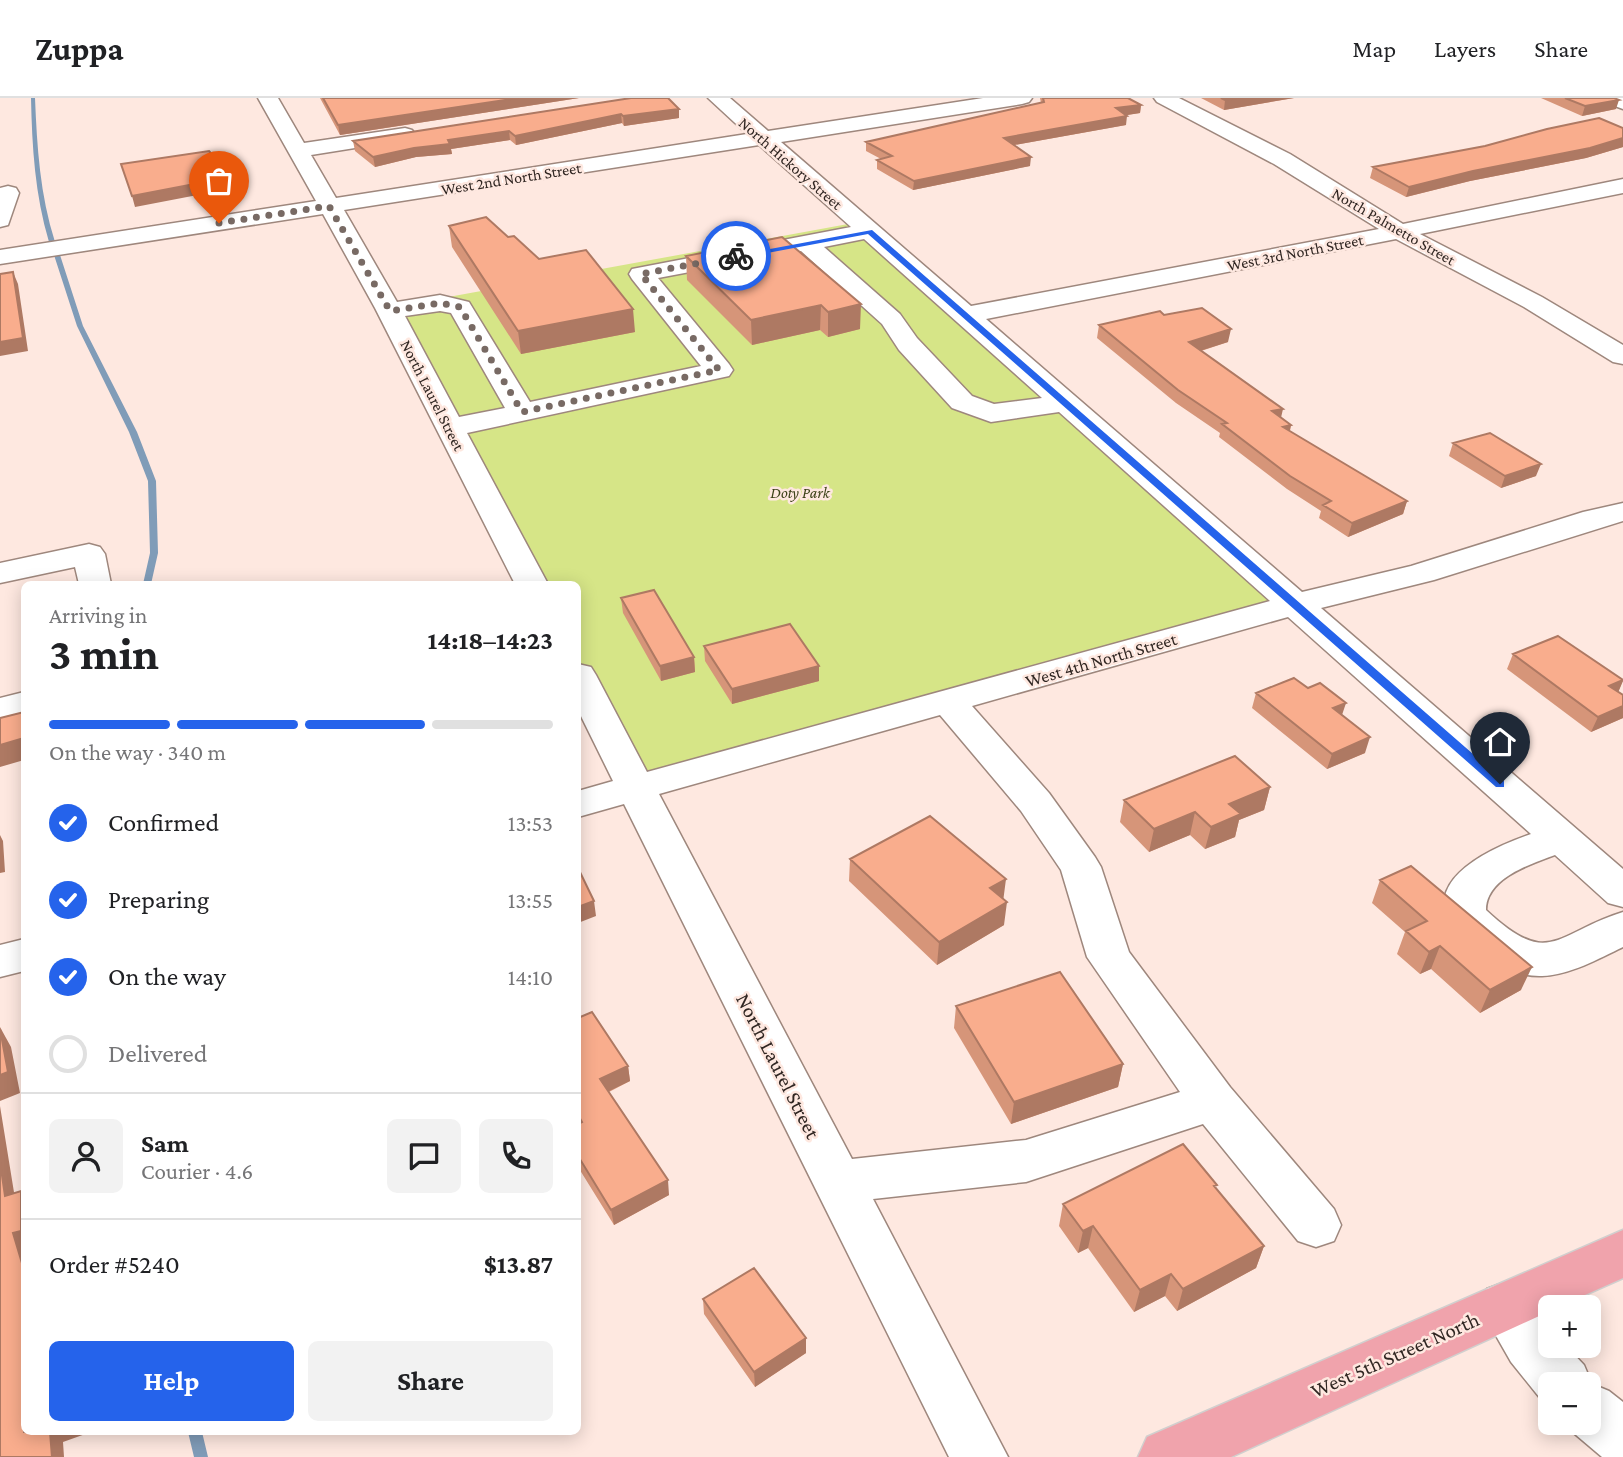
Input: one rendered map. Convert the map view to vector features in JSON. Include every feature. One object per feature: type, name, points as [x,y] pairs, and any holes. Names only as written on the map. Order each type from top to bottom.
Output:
[{"type":"main road","name":"West 5th Street North","points":[[1167,1457],[1623,1254]]},
{"type":"street","name":"North Laurel Street","points":[[268,98],[390,311],[529,581]]},
{"type":"street","name":"North Hickory Street","points":[[718,98],[1623,892]]},
{"type":"street","name":"West 2nd North Street","points":[[0,257],[764,138],[968,102],[1022,98]]},
{"type":"street","name":"North Palmetto Street","points":[[1164,98],[1282,159],[1402,232],[1533,302],[1550,315],[1623,356]]},
{"type":"street","points":[[1611,98],[1623,103]]},
{"type":"street","points":[[299,150],[420,131]]},
{"type":"street","name":"West 3rd North Street","points":[[965,316],[1402,232],[1623,186]]},
{"type":"street","points":[[0,220],[8,193]]},
{"type":"street","points":[[450,428],[719,370],[641,274],[869,231]]},
{"type":"street","points":[[806,243],[891,319],[908,344],[962,402],[991,413],[1066,403]]},
{"type":"street","points":[[390,311],[440,303],[460,307],[522,412]]},
{"type":"street","name":"West 4th North Street","points":[[581,803],[1295,604],[1422,573],[1594,519],[1623,513]]},
{"type":"street","points":[[0,573],[89,554],[94,581]]},
{"type":"street","name":"North Laurel Street","points":[[581,681],[979,1457]]},
{"type":"street","points":[[949,702],[1035,803],[1081,867],[1109,957],[1213,1101],[1316,1225]]},
{"type":"street","points":[[0,710],[21,705]]},
{"type":"street","points":[[1562,838],[1506,859],[1479,878],[1465,897],[1465,915],[1488,939],[1512,953],[1539,962],[1565,957],[1623,928]]},
{"type":"street","points":[[0,961],[21,956]]},
{"type":"street","points":[[838,1182],[1026,1161],[1213,1101]]},
{"type":"street","points":[[1506,1306],[1530,1344],[1554,1372]]},
{"type":"street","points":[[1601,1420],[1623,1438]]},
{"type":"green space","name":"Doty Park","points":[[859,222],[1295,604],[636,789],[581,681],[581,581],[529,581],[388,308]]},
{"type":"building","points":[[323,98],[518,98],[338,125]]},
{"type":"building","points":[[631,98],[668,98],[679,109],[623,116],[621,114],[515,136],[509,131],[448,140],[450,144],[373,157],[353,141]]},
{"type":"building","points":[[1043,98],[1128,98],[1141,105],[1116,108],[1127,116],[1004,138],[1031,157],[914,181],[877,160],[892,156],[866,142],[1044,102]]},
{"type":"building","points":[[1565,98],[1614,98],[1619,100],[1585,106]]},
{"type":"building","points":[[1599,118],[1623,128],[1623,138],[1590,148],[1473,171],[1409,187],[1373,167],[1485,146]]},
{"type":"building","points":[[209,151],[231,177],[132,196],[121,164]]},
{"type":"building","points":[[486,217],[508,237],[514,236],[539,259],[586,250],[633,309],[518,331],[449,226]]},
{"type":"building","points":[[782,237],[861,304],[828,312],[821,305],[751,320],[686,256]]},
{"type":"building","points":[[13,272],[23,338],[0,342],[0,274]]},
{"type":"building","points":[[1202,308],[1231,329],[1189,342],[1283,409],[1272,411],[1291,425],[1283,427],[1407,501],[1352,523],[1323,505],[1331,501],[1290,476],[1222,424],[1227,423],[1178,390],[1099,325],[1160,311],[1164,315]]},
{"type":"building","points":[[1490,433],[1541,464],[1505,476],[1453,443]]},
{"type":"building","points":[[654,590],[694,657],[660,666],[621,598]]},
{"type":"building","points":[[790,624],[819,666],[732,689],[704,646]]},
{"type":"building","points":[[1558,636],[1623,680],[1609,686],[1623,695],[1623,706],[1598,717],[1513,654]]},
{"type":"building","points":[[1294,678],[1308,688],[1320,683],[1346,703],[1333,708],[1370,737],[1332,754],[1256,693]]},
{"type":"building","points":[[21,713],[21,739],[0,745],[0,718]]},
{"type":"building","points":[[1235,756],[1270,787],[1229,804],[1241,814],[1211,827],[1195,812],[1154,829],[1124,800]]},
{"type":"building","points":[[930,816],[1006,879],[990,888],[1007,902],[939,942],[850,859]]},
{"type":"building","points":[[1411,866],[1532,967],[1490,990],[1440,946],[1429,952],[1406,931],[1427,921],[1380,880]]},
{"type":"building","points":[[581,874],[594,901],[581,906]]},
{"type":"building","points":[[1060,972],[1123,1064],[1014,1102],[956,1006]]},
{"type":"building","points":[[592,1012],[628,1066],[600,1079],[668,1180],[611,1210],[581,1161],[581,1017]]},
{"type":"building","points":[[0,1029],[8,1072],[0,1075]]},
{"type":"building","points":[[1183,1144],[1264,1246],[1183,1289],[1171,1274],[1140,1290],[1093,1226],[1083,1231],[1063,1204]]},
{"type":"building","points":[[0,1162],[5,1196],[21,1191],[21,1231],[13,1233],[21,1260],[21,1435],[50,1435],[52,1457],[0,1457]]},
{"type":"building","points":[[754,1268],[806,1338],[754,1372],[703,1299]]},
{"type":"waterway","points":[[33,98],[39,189],[52,242]]},
{"type":"waterway","points":[[57,255],[80,326],[133,432],[152,481],[154,553],[148,581]]},
{"type":"waterway","points":[[196,1435],[201,1457]]},
{"type":"way so far","points":[[219,223],[329,206],[390,311],[440,303],[460,307],[522,412],[719,370],[641,274],[736,256]]},
{"type":"route","points":[[736,256],[869,231],[1500,784]]}]
